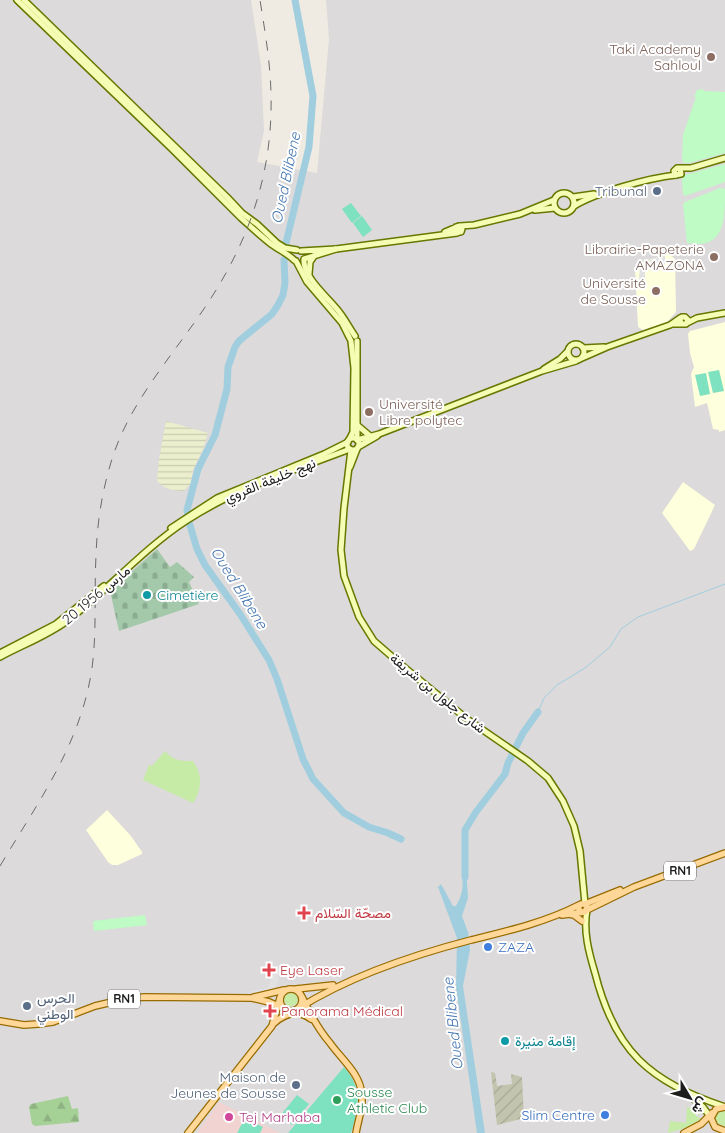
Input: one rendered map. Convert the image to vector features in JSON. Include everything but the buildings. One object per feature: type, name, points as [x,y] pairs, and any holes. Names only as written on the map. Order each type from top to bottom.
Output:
[{"type":"main road","points":[[21,1],[271,244],[299,262],[317,254],[336,249]]},
{"type":"main road","points":[[554,200],[555,208],[559,212],[565,213],[583,200],[725,158]]},
{"type":"main road","points":[[532,210],[554,200],[562,192],[568,193],[573,197],[574,206]]},
{"type":"main road","points":[[573,197],[604,193]]},
{"type":"main road","points":[[225,199],[257,224],[277,244],[284,248],[299,251],[336,249],[440,234],[532,210],[555,208]]},
{"type":"main road","points":[[299,251],[293,254],[307,282],[342,322],[353,340],[352,432],[348,446],[354,449],[359,444],[357,440],[353,340],[341,314],[309,277],[304,268],[304,254],[299,251]]},
{"type":"main road","points":[[309,277],[310,262],[317,254]]},
{"type":"main road","points":[[348,441],[353,438],[357,440],[379,434],[542,371],[683,320],[725,313]]},
{"type":"main road","points":[[542,371],[560,359],[569,347],[574,344],[580,344],[583,348],[590,349],[607,347]]},
{"type":"main road","points":[[579,359],[584,353],[583,348]]},
{"type":"main road","points":[[567,352],[571,359],[579,359]]},
{"type":"main road","points":[[357,425],[370,436]]},
{"type":"main road","name":"نهج خليفة القروي","points":[[194,514],[251,487],[354,449],[379,434]]},
{"type":"main road","name":"نهج خليفة القروي","points":[[194,514],[216,498],[324,454],[348,441]]},
{"type":"main road","name":"شارع جلول بن شريفة","points":[[354,449],[349,461],[342,535],[342,564],[347,587],[364,627],[374,641],[467,719],[511,748],[548,778],[570,814],[574,826],[580,851],[583,907]]},
{"type":"main road","name":"شارع جلول بن شريفة","points":[[348,472],[354,449]]},
{"type":"main road","points":[[339,454],[349,461]]},
{"type":"main road","points":[[184,520],[194,514]]},
{"type":"main road","name":"20 مارس 1956","points":[[0,653],[64,618],[91,598],[168,530],[184,520]]},
{"type":"main road","name":"20 مارس 1956","points":[[0,657],[66,622],[184,520]]},
{"type":"main road","name":"RN1","points":[[550,917],[564,915],[725,853]]},
{"type":"main road","points":[[583,907],[582,921],[600,994],[616,1032],[629,1051],[640,1062],[700,1103],[712,1115],[715,1127],[725,1131]]},
{"type":"main road","points":[[583,907],[586,936]]},
{"type":"main road","name":"RN1","points":[[0,1021],[24,1025],[53,1022],[102,1004],[125,998],[252,998],[286,990],[325,988],[345,983],[456,944],[510,931],[583,907]]},
{"type":"main road","points":[[564,915],[574,915],[582,921]]},
{"type":"main road","name":"RN1","points":[[252,998],[291,1011],[345,983]]},
{"type":"main road","points":[[294,989],[299,992],[315,1023],[360,1083],[362,1110],[356,1133]]},
{"type":"main road","points":[[272,1026],[281,1007],[280,998],[286,990]]},
{"type":"main road","points":[[299,1008],[302,1003],[302,997]]},
{"type":"main road","points":[[188,1133],[272,1026],[283,1016],[295,1013],[306,1016],[315,1023]]},
{"type":"main road","points":[[686,1093],[725,1107]]},
{"type":"main road","points":[[684,1133],[701,1124],[719,1108],[725,1107]]},
{"type":"main road","points":[[718,1133],[725,1131]]},
{"type":"shaded area","points":[[0,0],[251,0],[261,65],[264,131],[257,162],[317,173],[329,39],[326,0],[725,0],[725,1133],[0,1133]]},
{"type":"shaded area","name":"Université de Sousse","points":[[669,254],[675,259],[676,312],[666,323],[643,330],[638,327],[635,269],[639,263]]},
{"type":"shaded area","points":[[665,255],[665,264],[645,270],[645,280],[639,281],[640,264]]},
{"type":"shaded area","points":[[725,322],[725,430],[719,432],[719,430],[713,429],[707,403],[695,407],[691,374],[694,367],[688,334],[690,331]]},
{"type":"shaded area","points":[[166,421],[208,433],[193,470],[191,483],[184,491],[172,490],[164,487],[157,481]]},
{"type":"shaded area","points":[[683,482],[715,505],[694,549],[690,551],[662,513]]},
{"type":"shaded area","points":[[107,810],[131,836],[142,854],[118,865],[112,865],[108,862],[86,830]]},
{"type":"shaded area","points":[[277,968],[281,968],[276,988],[252,994],[252,991],[267,988]]},
{"type":"shaded area","points":[[491,1072],[495,1073],[497,1086],[512,1084],[511,1074],[522,1077],[524,1118],[497,1125]]},
{"type":"shaded area","name":"Tej Marhaba","points":[[219,1102],[280,1133],[197,1133]]},
{"type":"green space","points":[[703,89],[704,91],[725,92],[725,153],[684,163],[682,159],[683,135],[697,90]]},
{"type":"green space","points":[[725,164],[725,182],[685,196],[683,194],[682,179],[685,175]]},
{"type":"green space","points":[[720,188],[725,189],[724,212],[723,222],[716,237],[709,242],[700,244],[687,243],[683,204]]},
{"type":"green space","points":[[351,203],[361,216],[352,223],[342,209]]},
{"type":"green space","points":[[362,216],[372,230],[363,237],[353,223]]},
{"type":"green space","points":[[719,370],[724,391],[713,393],[708,372]]},
{"type":"green space","points":[[706,373],[710,394],[700,396],[695,375]]},
{"type":"green space","points":[[157,549],[170,567],[177,562],[194,577],[189,582],[199,604],[119,631],[110,591]]},
{"type":"green space","points":[[165,751],[171,757],[178,760],[193,761],[196,766],[200,777],[200,787],[193,803],[143,780],[149,765],[152,766]]},
{"type":"green space","points":[[145,915],[147,925],[94,931],[93,921]]},
{"type":"green space","points":[[288,992],[294,992],[298,999],[294,1006],[288,1006],[284,1002],[284,996]]},
{"type":"green space","name":"Sousse Athletic Club","points":[[344,1067],[354,1083],[358,1098],[351,1133],[288,1133]]},
{"type":"green space","points":[[297,1095],[309,1104],[292,1125],[280,1116]]},
{"type":"green space","points":[[68,1096],[72,1109],[78,1108],[79,1122],[35,1126],[32,1124],[29,1107],[31,1104]]},
{"type":"green space","points":[[687,1107],[700,1111],[702,1113],[696,1114],[696,1116],[701,1118],[692,1126],[668,1133],[670,1121],[686,1123]]},
{"type":"green space","points":[[720,1110],[725,1110],[725,1126],[715,1121],[716,1114]]},
{"type":"green space","points":[[245,1118],[263,1127],[260,1133],[237,1133]]},
{"type":"water","points":[[462,869],[466,869],[468,898],[462,916],[468,932],[470,950],[463,986],[485,1133],[477,1133],[456,987],[457,938],[438,887],[441,884],[453,906],[456,906],[462,888]]},
{"type":"waterway","name":"Oued Blibene","points":[[286,243],[309,147],[313,96],[295,0]]},
{"type":"waterway","name":"Oued Blibene","points":[[284,260],[285,283],[283,295],[278,305],[272,314],[239,341],[235,347],[228,367],[227,389],[215,435],[198,469],[187,510],[189,522],[197,549],[205,565],[240,614],[269,660],[303,759],[313,779],[344,813],[369,827],[401,839]]},
{"type":"waterway","points":[[538,712],[544,698],[557,685],[585,668],[610,647],[621,629],[638,617],[725,584]]},
{"type":"waterway","points":[[465,877],[465,830],[476,812],[505,774],[508,763],[523,733],[538,712]]},
{"type":"railway","points":[[0,866],[56,772],[78,722],[86,696],[94,654],[96,556],[99,519],[108,471],[119,439],[150,384],[217,288],[233,260],[257,201],[269,140],[271,107],[270,74],[260,0]]},
{"type":"place","name":"Taki Academy Sahloul","points":[[711,57]]},
{"type":"place","name":"Tribunal","points":[[657,191]]},
{"type":"place","name":"Librairie-Papeterie AMAZONA","points":[[714,257]]},
{"type":"place","name":"Université de Sousse","points":[[656,291]]},
{"type":"place","name":"Université Libre polytec","points":[[369,412]]},
{"type":"place","name":"Cimetière","points":[[147,595]]},
{"type":"place","name":"مصحّة السّلام","points":[[304,913]]},
{"type":"place","name":"ZAZA","points":[[488,947]]},
{"type":"place","name":"Eye Laser","points":[[269,970]]},
{"type":"place","name":"الحرس الوطني","points":[[27,1006]]},
{"type":"place","name":"Panorama Médical","points":[[270,1011]]},
{"type":"place","name":"إقامة منيرة","points":[[505,1041]]},
{"type":"place","name":"Maison de Jeunes de Sousse","points":[[296,1085]]},
{"type":"place","name":"Sousse Athletic Club","points":[[337,1100]]},
{"type":"place","name":"Slim Centre","points":[[605,1115]]},
{"type":"place","name":"Tej Marhaba","points":[[229,1117]]}]
